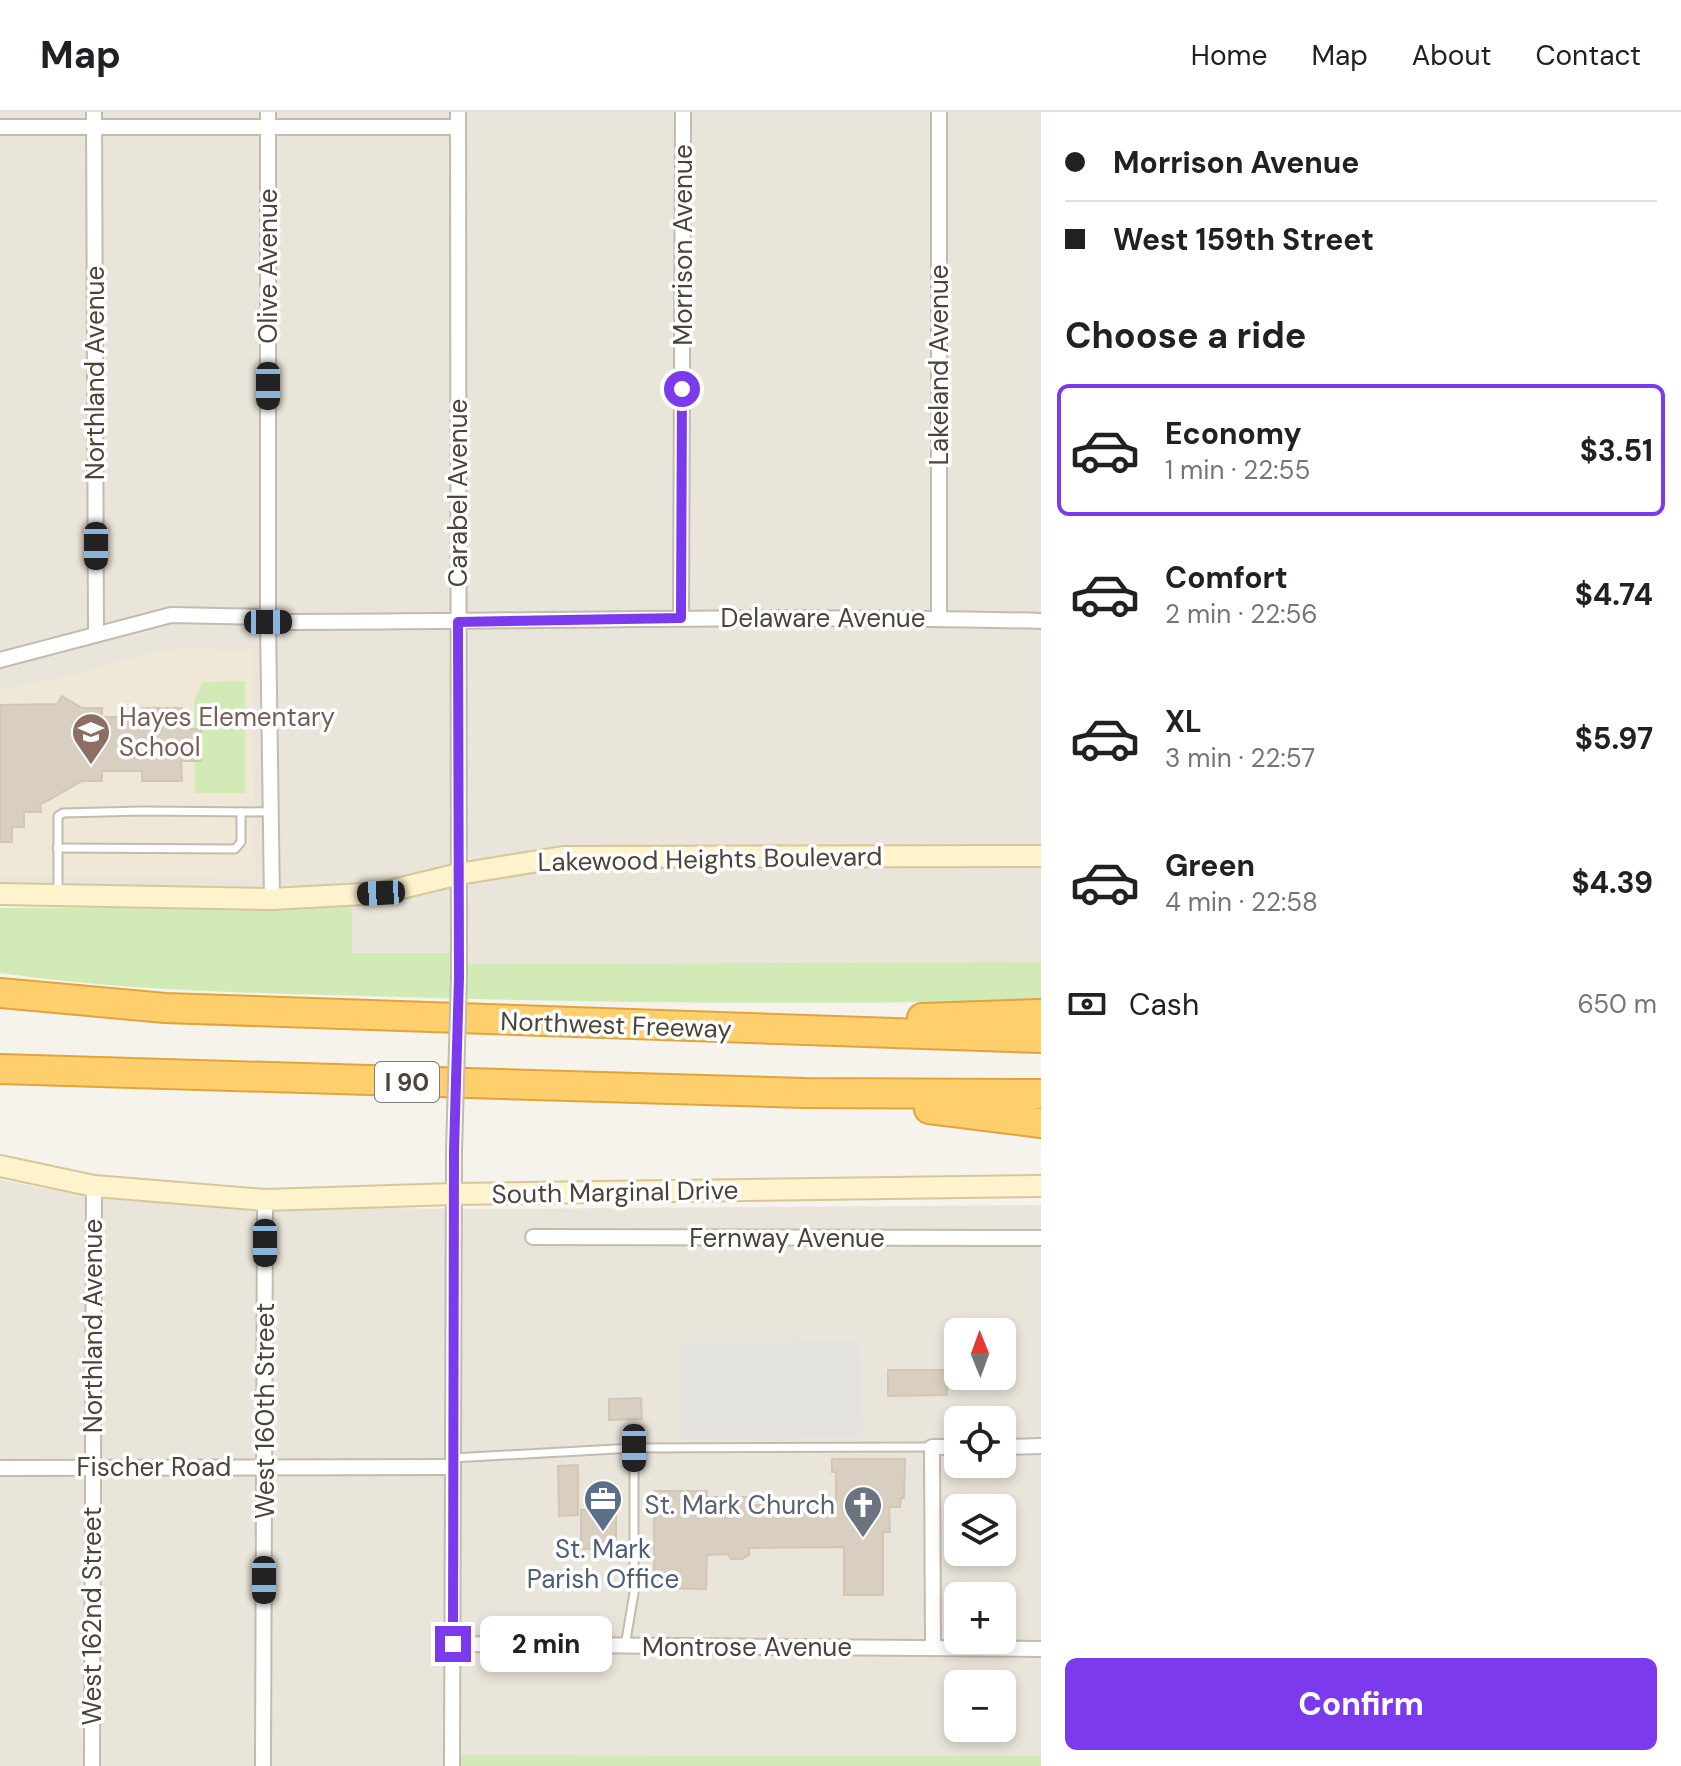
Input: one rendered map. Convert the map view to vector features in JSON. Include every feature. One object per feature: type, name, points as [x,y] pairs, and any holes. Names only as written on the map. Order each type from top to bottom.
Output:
[{"type":"highway","points":[[0,985],[165,1008]]},
{"type":"highway","name":"Northwest Freeway","points":[[0,993],[165,1008],[1041,1038]]},
{"type":"highway","points":[[675,1027],[1041,1014]]},
{"type":"highway","name":"I 90","points":[[3,1070],[805,1093],[1041,1094]]},
{"type":"highway","points":[[805,1093],[1041,1123]]},
{"type":"main road","name":"Lakewood Heights Boulevard","points":[[0,894],[272,899],[381,893],[459,874],[563,857],[1041,856]]},
{"type":"main road","name":"South Marginal Drive","points":[[0,1166],[94,1186],[265,1200],[454,1194],[1041,1186]]},
{"type":"street","name":"Northland Avenue","points":[[94,112],[96,633]]},
{"type":"street","name":"Olive Avenue","points":[[268,112],[268,619],[272,899]]},
{"type":"street","name":"Morrison Avenue","points":[[681,618],[683,112]]},
{"type":"street","name":"Lakeland Avenue","points":[[939,112],[939,618]]},
{"type":"street","points":[[0,127],[268,129],[458,120]]},
{"type":"street","name":"Carabel Avenue","points":[[452,1766],[454,1151],[459,977],[458,120]]},
{"type":"street","name":"Delaware Avenue","points":[[0,660],[171,615],[458,622],[681,618],[1041,621]]},
{"type":"street","name":"Northland Avenue","points":[[92,1467],[94,1186]]},
{"type":"street","name":"West 160th Street","points":[[263,1766],[265,1200]]},
{"type":"street","name":"Fernway Avenue","points":[[533,1237],[1041,1238]]},
{"type":"street","points":[[1016,1447],[1041,1446]]},
{"type":"street","points":[[933,1648],[932,1447],[944,1447]]},
{"type":"street","name":"Fischer Road","points":[[0,1468],[452,1462]]},
{"type":"street","name":"West 162nd Street","points":[[92,1467],[92,1766]]},
{"type":"street","name":"Montrose Avenue","points":[[453,1644],[1041,1649]]},
{"type":"lane","points":[[58,896],[58,816],[70,812],[271,812]]},
{"type":"lane","points":[[57,848],[235,849],[241,842],[241,812]]},
{"type":"lane","points":[[452,1462],[634,1448],[932,1447]]},
{"type":"lane","points":[[625,1646],[634,1593],[634,1448]]},
{"type":"shaded area","points":[[0,112],[1041,112],[1041,962],[451,964],[451,953],[352,953],[352,887],[0,886]]},
{"type":"shaded area","points":[[253,650],[255,879],[0,876],[0,690],[75,674],[157,651]]},
{"type":"shaded area","points":[[0,1180],[102,1199],[238,1207],[491,1209],[1041,1205],[1041,1756],[461,1755],[460,1766],[0,1766]]},
{"type":"shaded area","points":[[860,1340],[861,1437],[679,1438],[679,1342]]},
{"type":"green space","points":[[245,681],[245,793],[195,793],[195,761],[201,729],[194,729],[194,700],[203,682]]},
{"type":"green space","points":[[352,906],[352,953],[451,953],[452,964],[1041,962],[1041,1000],[720,1003],[399,997],[149,988],[0,973],[0,908]]},
{"type":"green space","points":[[460,1755],[1041,1756],[1041,1766],[460,1766]]},
{"type":"building","name":"Hayes Elementary School","points":[[62,696],[82,708],[102,708],[102,717],[142,717],[142,708],[182,708],[182,729],[201,729],[201,761],[181,761],[182,781],[142,781],[142,771],[102,771],[102,781],[82,781],[40,805],[41,812],[24,812],[24,827],[12,827],[12,842],[0,842],[0,705],[57,704]]},
{"type":"building","points":[[888,1370],[944,1370],[947,1395],[888,1396]]},
{"type":"building","points":[[641,1398],[642,1419],[609,1420],[609,1399]]},
{"type":"building","points":[[832,1459],[905,1459],[904,1498],[901,1498],[900,1507],[889,1507],[890,1532],[883,1532],[883,1595],[844,1595],[844,1547],[749,1548],[749,1555],[742,1559],[731,1559],[727,1554],[707,1555],[706,1589],[654,1588],[654,1491],[707,1491],[707,1497],[749,1497],[749,1505],[836,1505],[836,1472],[832,1472]]},
{"type":"building","points":[[578,1465],[578,1515],[559,1516],[558,1466]]},
{"type":"building","name":"St. Mark Parish Office","points":[[616,1509],[616,1539],[606,1539],[606,1548],[599,1552],[581,1549],[581,1510]]},
{"type":"place","name":"Hayes Elementary School","points":[[91,766]]},
{"type":"place","name":"St. Mark Parish Office","points":[[603,1533]]},
{"type":"place","name":"St. Mark Church","points":[[863,1539]]},
{"type":"route","points":[[453,1644],[454,1151],[459,977],[458,622],[681,618],[682,389]]}]
